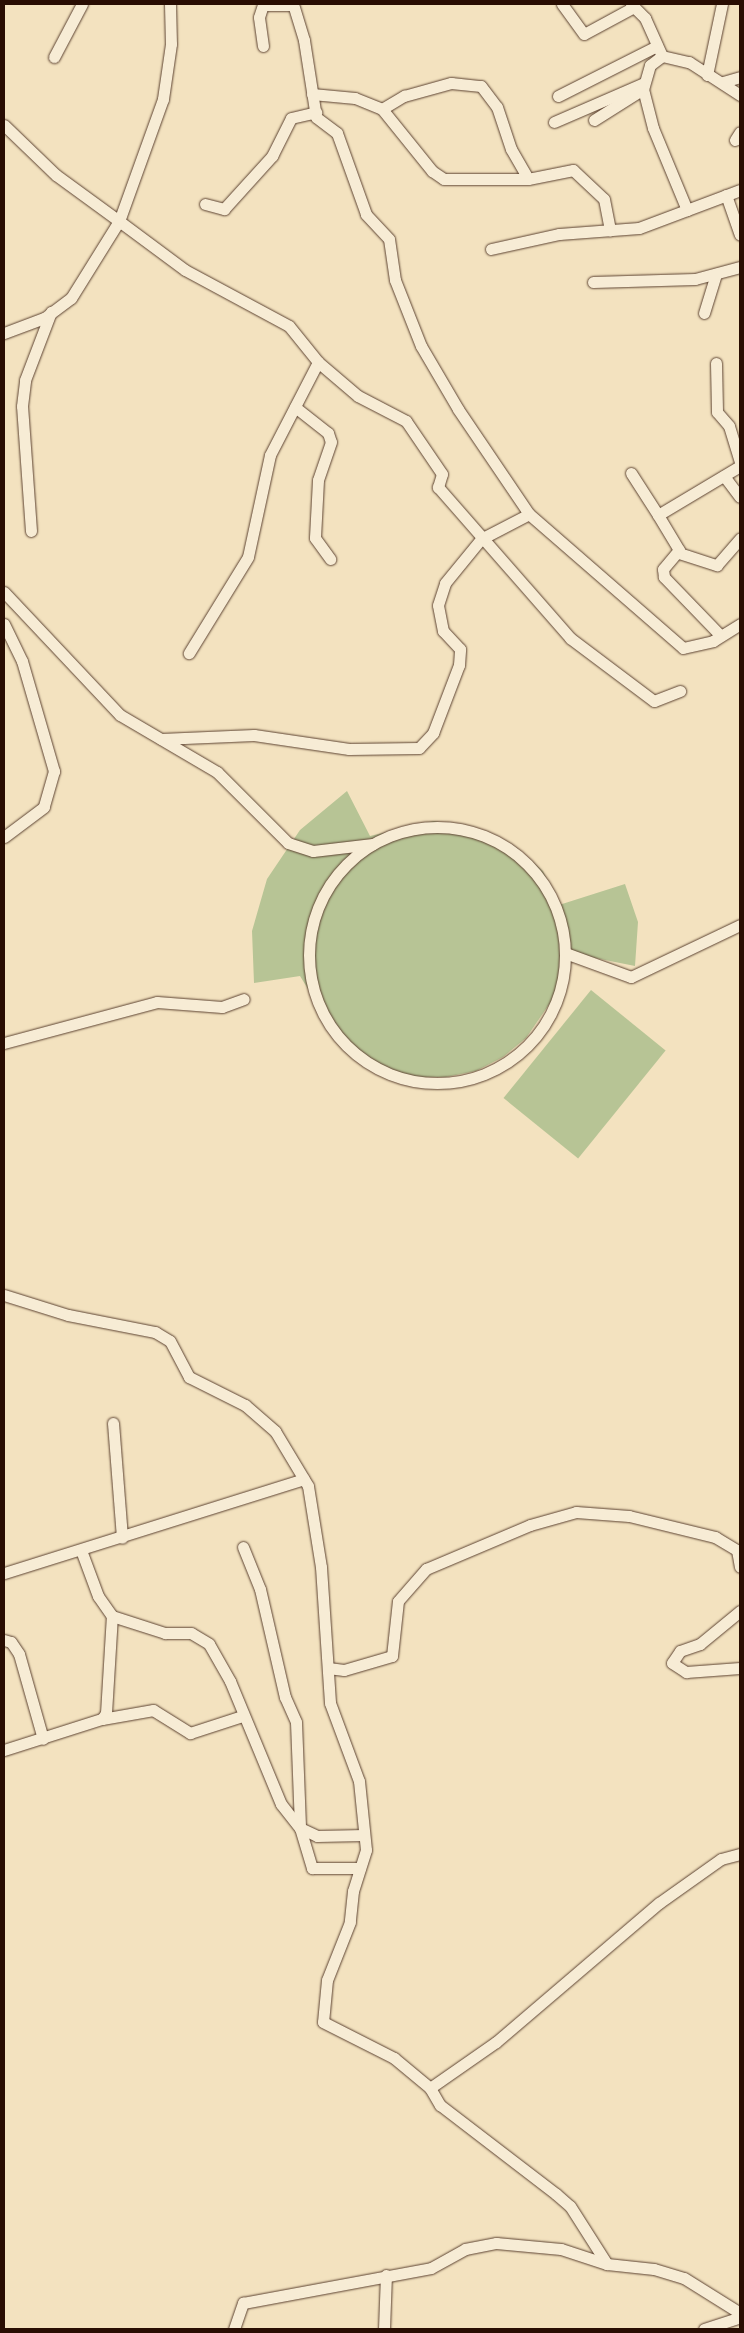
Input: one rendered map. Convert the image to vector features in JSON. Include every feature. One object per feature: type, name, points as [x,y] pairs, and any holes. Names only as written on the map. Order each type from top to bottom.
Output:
[{"type":"street","points":[[54,57],[82,4]]},
{"type":"street","points":[[4,333],[24,327],[71,298],[119,221],[169,73],[170,4]]},
{"type":"street","points":[[264,46],[263,5],[293,4],[316,112],[337,134],[366,214],[389,239],[395,280],[428,359],[529,514],[683,648],[697,647],[740,624]]},
{"type":"street","points":[[562,4],[584,34],[633,5],[645,18],[660,51]]},
{"type":"street","points":[[707,75],[722,4]]},
{"type":"street","points":[[660,51],[650,64],[643,86],[653,128],[686,210]]},
{"type":"street","points":[[558,96],[660,51],[689,62],[707,75],[723,82],[740,95]]},
{"type":"street","points":[[723,82],[740,77]]},
{"type":"street","points":[[382,109],[404,96],[451,83],[481,86],[497,108],[511,149],[528,179]]},
{"type":"street","points":[[594,120],[643,86]]},
{"type":"street","points":[[554,122],[643,86]]},
{"type":"street","points":[[312,94],[356,98],[382,109],[432,171],[444,179],[528,179],[573,170],[604,199],[610,230]]},
{"type":"street","points":[[205,204],[224,209],[272,156],[291,118],[316,112]]},
{"type":"street","points":[[4,125],[56,175],[185,270],[289,326],[318,362],[358,396],[406,422],[442,474],[438,487],[481,539],[570,638],[654,701],[680,691]]},
{"type":"street","points":[[492,249],[559,234],[639,228],[740,190]]},
{"type":"street","points":[[726,195],[740,235]]},
{"type":"street","points":[[593,282],[716,274],[740,267]]},
{"type":"street","points":[[704,312],[716,274]]},
{"type":"street","points":[[31,531],[22,406],[25,380],[52,310]]},
{"type":"street","points":[[188,653],[248,557],[270,454],[318,362]]},
{"type":"street","points":[[716,362],[717,412],[729,426],[740,461]]},
{"type":"street","points":[[295,407],[328,433],[331,442],[318,480],[316,538],[330,559]]},
{"type":"street","points":[[658,515],[740,466]]},
{"type":"street","points":[[631,474],[658,515],[679,553],[705,565],[717,565],[740,539]]},
{"type":"street","points":[[724,476],[740,497]]},
{"type":"street","points":[[161,739],[254,735],[349,749],[419,748],[433,733],[460,665],[460,649],[443,631],[438,605],[455,568],[481,539],[529,514]]},
{"type":"street","points":[[679,553],[663,570],[664,577],[720,635]]},
{"type":"street","points":[[4,592],[102,698],[132,724],[161,739],[232,784],[297,849],[313,851],[373,844],[410,830],[434,828],[457,829],[510,849],[534,873],[553,900],[568,954],[557,1003],[545,1026],[530,1044],[499,1068],[481,1076],[439,1083],[403,1077],[366,1062],[332,1031],[312,982],[310,956],[311,926],[320,900],[334,878],[373,844]]},
{"type":"street","points":[[4,624],[22,661],[54,771],[44,807],[4,837]]},
{"type":"street","points":[[568,954],[631,977],[740,925]]},
{"type":"street","points":[[4,1043],[156,1002],[222,1007],[244,998]]},
{"type":"street","points":[[4,1295],[68,1315],[155,1332],[170,1341],[189,1377],[245,1405],[275,1431],[304,1479],[321,1567],[330,1702],[359,1781],[364,1835],[350,1922],[327,1980],[324,2022],[394,2058],[430,2088],[440,2105],[570,2206],[607,2264]]},
{"type":"street","points":[[113,1423],[122,1538]]},
{"type":"street","points":[[4,1572],[122,1538],[154,1524],[304,1479]]},
{"type":"street","points":[[328,1668],[344,1670],[392,1656],[398,1601],[426,1569],[530,1525],[576,1512],[629,1516],[715,1537],[737,1550],[740,1567]]},
{"type":"street","points":[[243,1547],[260,1589],[284,1697],[296,1722],[300,1828],[312,1868],[360,1868]]},
{"type":"street","points":[[81,1550],[98,1596],[112,1616],[165,1633],[191,1633],[209,1644],[230,1680],[242,1716],[281,1804],[300,1828],[317,1836],[364,1835]]},
{"type":"street","points":[[740,1611],[700,1644],[680,1650],[672,1663],[686,1672],[740,1668]]},
{"type":"street","points":[[102,1719],[112,1616]]},
{"type":"street","points":[[4,1640],[12,1642],[18,1654],[43,1739]]},
{"type":"street","points":[[4,1750],[102,1719],[153,1710],[190,1733],[242,1716]]},
{"type":"street","points":[[430,2088],[496,2042],[659,1903],[722,1859],[740,1854]]},
{"type":"street","points":[[234,2329],[244,2303],[431,2268],[465,2249],[496,2243],[561,2249],[607,2264],[654,2269],[684,2278],[740,2313]]},
{"type":"street","points":[[384,2329],[386,2275]]},
{"type":"street","points":[[704,2329],[740,2317]]},
{"type":"green space","points":[[347,791],[370,836],[434,821],[477,829],[517,848],[543,871],[559,905],[625,884],[638,922],[635,966],[565,952],[561,987],[526,1038],[503,1057],[476,1071],[446,1077],[416,1077],[387,1070],[360,1056],[337,1036],[300,976],[254,983],[252,931],[267,879],[300,830]]},
{"type":"green space","points":[[591,990],[666,1050],[578,1158],[504,1098]]}]
